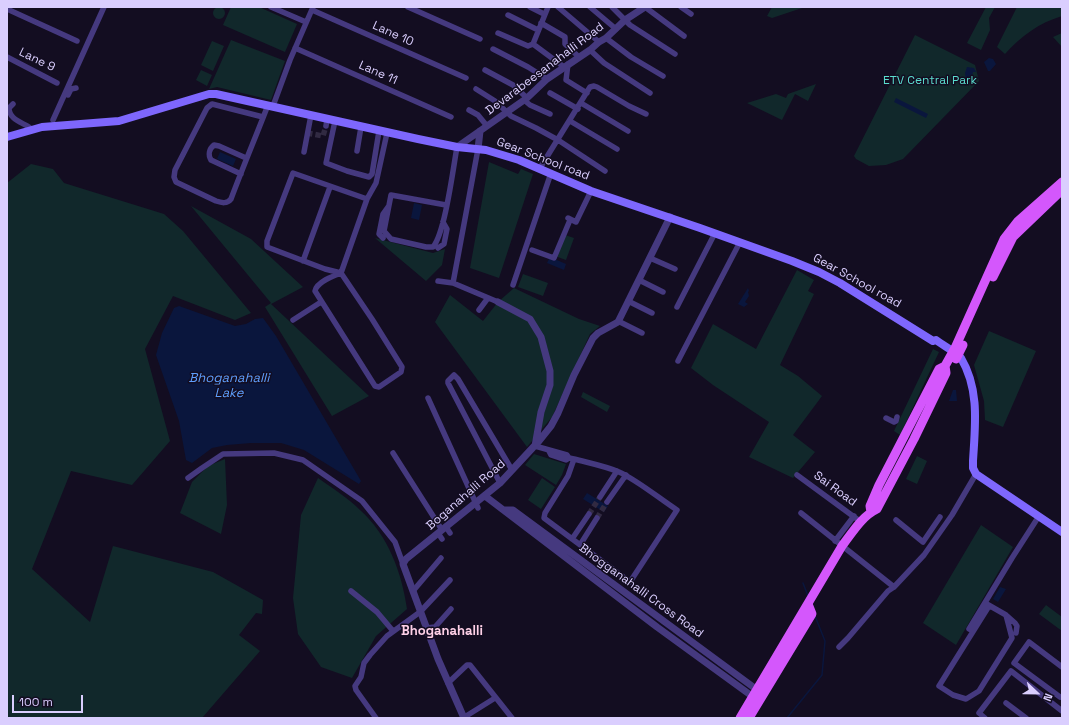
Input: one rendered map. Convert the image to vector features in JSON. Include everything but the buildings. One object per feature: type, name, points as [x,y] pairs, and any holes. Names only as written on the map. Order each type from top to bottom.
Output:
[{"type":"main road","name":"Gear School road","points":[[7,137],[51,122],[87,124],[119,121],[209,94],[270,105],[311,115],[329,122],[361,127],[457,147],[486,150],[540,168],[590,191],[670,217],[819,272],[933,341],[936,340],[956,357]]},
{"type":"main road","name":"Gear School road","points":[[7,134],[51,122],[89,119],[97,122]]},
{"type":"main road","points":[[956,357],[1004,239],[1018,221],[1062,182]]},
{"type":"main road","points":[[870,512],[870,506],[939,369],[956,357],[1010,241],[1017,232],[1062,190]]},
{"type":"main road","points":[[956,357],[968,373],[975,406],[976,413],[973,461],[976,474],[1062,532]]},
{"type":"main road","points":[[749,718],[758,696],[839,543],[857,519],[878,509],[908,452],[946,373],[945,366]]},
{"type":"main road","points":[[898,448],[908,452]]},
{"type":"main road","points":[[740,718],[758,696],[812,614],[808,604]]},
{"type":"street","points":[[51,122],[104,7]]},
{"type":"street","points":[[271,7],[306,22]]},
{"type":"street","points":[[408,7],[480,40]]},
{"type":"street","points":[[530,7],[544,14]]},
{"type":"street","points":[[533,44],[548,7]]},
{"type":"street","points":[[558,7],[602,40],[663,76]]},
{"type":"street","points":[[590,7],[616,29]]},
{"type":"street","points":[[612,7],[630,25],[675,54]]},
{"type":"street","points":[[645,7],[684,36]]},
{"type":"street","name":"Devarabeesanahalli Road","points":[[457,147],[508,112],[547,79],[590,50],[625,20],[645,7]]},
{"type":"street","points":[[680,7],[691,14]]},
{"type":"street","points":[[263,117],[212,104],[207,108],[175,170],[174,177],[176,182],[222,203],[229,202],[263,117],[270,105],[312,8]]},
{"type":"street","name":"Lane 10","points":[[312,8],[466,78]]},
{"type":"street","points":[[7,10],[77,41]]},
{"type":"street","points":[[508,15],[538,30]]},
{"type":"street","points":[[541,23],[565,37],[565,44],[579,57]]},
{"type":"street","points":[[498,33],[528,46],[533,44],[566,65],[566,80],[587,93]]},
{"type":"street","name":"Lane 11","points":[[295,48],[452,118]]},
{"type":"street","points":[[493,49],[528,67],[547,79]]},
{"type":"street","points":[[590,50],[604,63],[650,93]]},
{"type":"street","name":"Lane 9","points":[[7,58],[57,83]]},
{"type":"street","points":[[484,70],[513,85],[530,105],[550,114]]},
{"type":"street","points":[[540,168],[592,86],[598,87],[629,106],[646,114]]},
{"type":"street","points":[[51,122],[69,91],[76,88]]},
{"type":"street","points":[[476,90],[495,102],[511,116],[558,140],[605,171]]},
{"type":"street","points":[[550,93],[578,109]]},
{"type":"street","points":[[222,106],[226,96]]},
{"type":"street","points":[[581,103],[628,131]]},
{"type":"street","points":[[13,104],[9,108],[10,114],[13,118],[29,127]]},
{"type":"street","points":[[469,110],[478,115],[487,126]]},
{"type":"street","points":[[304,152],[311,115]]},
{"type":"street","points":[[570,121],[617,149]]},
{"type":"street","points":[[329,122],[326,163],[369,177],[372,174],[383,132]]},
{"type":"street","points":[[356,151],[361,127]]},
{"type":"street","points":[[453,283],[480,131]]},
{"type":"street","points":[[367,199],[293,173],[279,201],[267,241],[267,247],[325,269],[341,273],[402,367],[401,372],[379,388],[375,386],[314,289],[326,280],[341,273],[367,199],[376,183],[383,132]]},
{"type":"street","points":[[241,174],[211,160],[209,156],[210,150],[214,146],[219,146],[246,158]]},
{"type":"street","points":[[446,205],[391,195],[384,231],[391,239],[426,247],[433,246],[438,241],[443,222],[457,147]]},
{"type":"street","points":[[513,284],[551,173]]},
{"type":"street","points":[[304,260],[330,187]]},
{"type":"street","points":[[532,250],[554,258],[569,219],[576,222],[590,191]]},
{"type":"street","points":[[383,238],[379,234],[383,214],[388,206]]},
{"type":"street","points":[[642,333],[618,321],[670,217]]},
{"type":"street","points":[[438,248],[444,244],[447,229],[443,222]]},
{"type":"street","points":[[677,307],[715,233]]},
{"type":"street","points":[[678,361],[740,242]]},
{"type":"street","points":[[650,258],[675,269]]},
{"type":"street","points":[[325,269],[326,280]]},
{"type":"street","points":[[639,280],[663,292]]},
{"type":"street","points":[[438,281],[453,283],[498,302],[530,319],[541,338],[550,371],[550,385],[541,412],[535,446],[549,451],[551,455],[566,460],[571,458],[617,471],[677,510],[630,582],[544,518],[568,476],[571,458]]},
{"type":"street","points":[[479,310],[488,298]]},
{"type":"street","points":[[628,301],[652,313]]},
{"type":"street","points":[[293,320],[321,302]]},
{"type":"street","name":"Boganahalli Road","points":[[403,564],[406,559],[477,506],[535,446],[551,426],[593,338],[598,333],[612,326],[618,321]]},
{"type":"street","points":[[500,483],[448,383],[451,376],[454,375],[458,379],[512,470]]},
{"type":"street","points":[[428,398],[477,506]]},
{"type":"street","points":[[886,418],[894,422],[896,421],[897,417]]},
{"type":"street","points":[[188,478],[223,454],[274,453],[303,460],[362,501],[395,542],[426,628],[464,718],[495,698]]},
{"type":"street","points":[[393,454],[444,532]]},
{"type":"street","points":[[600,497],[617,471]]},
{"type":"street","points":[[839,647],[888,591],[894,587],[924,554],[952,515],[976,474]]},
{"type":"street","name":"Sai Road","points":[[797,475],[857,519]]},
{"type":"street","points":[[607,502],[626,476]]},
{"type":"street","name":"Bhogganahalli Cross Road","points":[[485,496],[657,627],[758,696]]},
{"type":"street","name":"Bhogganahalli Cross Road","points":[[504,510],[513,510],[662,620],[758,696]]},
{"type":"street","points":[[801,513],[894,587]]},
{"type":"street","points":[[572,539],[589,514]]},
{"type":"street","points":[[1006,615],[1012,638],[979,691],[966,699],[953,695],[938,686],[987,604],[1012,558],[1039,516]]},
{"type":"street","points":[[896,520],[923,542],[940,517]]},
{"type":"street","points":[[580,544],[597,518]]},
{"type":"street","points":[[413,591],[441,558]]},
{"type":"street","points":[[376,718],[356,690],[355,686],[360,677],[364,663],[384,639],[420,612],[450,580]]},
{"type":"street","points":[[351,590],[377,612],[393,631]]},
{"type":"street","points":[[987,604],[1006,615],[1015,623],[1018,626],[1016,633]]},
{"type":"street","points":[[969,629],[987,604]]},
{"type":"street","points":[[426,628],[436,627],[451,609]]},
{"type":"street","points":[[657,627],[662,620]]},
{"type":"street","points":[[1059,697],[1014,663],[1029,642],[1062,667]]},
{"type":"street","points":[[448,683],[467,665],[470,665],[512,718]]},
{"type":"street","points":[[985,718],[979,714],[1011,672],[1062,711]]},
{"type":"street","points":[[1006,703],[1026,718]]},
{"type":"green space","points":[[221,7],[224,8],[224,18],[217,19],[214,18],[213,11],[214,8]]},
{"type":"green space","points":[[231,7],[259,7],[297,24],[285,52],[223,25]]},
{"type":"green space","points":[[772,7],[805,7],[772,18],[767,16]]},
{"type":"green space","points":[[986,7],[995,7],[989,18],[990,30],[981,50],[967,43]]},
{"type":"green space","points":[[1017,7],[1062,7],[1062,16],[1038,26],[1017,41],[1005,54],[997,47]]},
{"type":"green space","points":[[1062,33],[1062,47],[1053,37]]},
{"type":"green space","name":"ETV Central Park","points":[[915,35],[975,65],[979,81],[903,159],[886,165],[869,166],[856,159],[854,156]]},
{"type":"green space","points":[[231,40],[285,61],[271,100],[217,87],[209,89]]},
{"type":"green space","points":[[212,41],[224,46],[213,71],[201,65]]},
{"type":"green space","points":[[201,70],[212,75],[207,86],[196,80]]},
{"type":"green space","points":[[816,84],[808,101],[795,94],[782,120],[747,103],[776,94],[786,98],[788,94]]},
{"type":"green space","points":[[489,162],[518,174],[521,169],[533,174],[499,278],[470,268]]},
{"type":"green space","points":[[31,164],[53,169],[64,183],[164,214],[183,231],[251,313],[235,320],[173,296],[145,349],[170,441],[132,485],[71,471],[32,569],[90,622],[113,546],[213,572],[263,600],[262,614],[256,613],[239,635],[260,651],[202,718],[7,718],[7,183]]},
{"type":"green space","points":[[191,206],[251,239],[303,287],[271,304],[369,396],[332,416],[265,307],[271,303]]},
{"type":"green space","points":[[565,235],[574,238],[566,260],[555,256]]},
{"type":"green space","points":[[375,238],[433,253],[445,249],[442,265],[426,281]]},
{"type":"green space","points":[[797,270],[814,280],[808,291],[814,294],[780,365],[798,376],[822,396],[793,435],[815,452],[793,478],[749,457],[769,422],[713,385],[691,368],[713,324],[756,349]]},
{"type":"green space","points":[[523,274],[548,283],[543,296],[518,287]]},
{"type":"green space","points":[[514,288],[579,319],[600,326],[590,334],[552,417],[527,447],[435,322],[450,295],[483,321],[498,302]]},
{"type":"green space","points":[[989,331],[1036,351],[1003,427],[985,420],[984,401],[974,365]]},
{"type":"green space","points":[[933,349],[939,352],[900,435],[894,431]]},
{"type":"green space","points":[[583,392],[610,406],[607,412],[581,397]]},
{"type":"green space","points":[[534,454],[566,464],[556,485],[525,465]]},
{"type":"green space","points":[[917,456],[927,461],[917,484],[906,479]]},
{"type":"green space","points":[[225,459],[227,505],[221,534],[180,513],[192,482],[208,466]]},
{"type":"green space","points":[[318,478],[340,493],[370,520],[386,543],[392,555],[405,595],[407,609],[376,636],[352,678],[321,667],[298,634],[293,598],[301,515]]},
{"type":"green space","points":[[542,478],[555,487],[541,509],[528,500]]},
{"type":"green space","points":[[981,525],[1013,547],[956,645],[923,623]]},
{"type":"green space","points":[[1046,605],[1062,617],[1062,631],[1039,614]]},
{"type":"water","points":[[989,58],[993,59],[996,64],[990,71],[988,71],[984,62]]},
{"type":"water","points":[[967,67],[974,68],[976,72],[973,72],[972,76],[975,78],[972,81],[966,81],[965,73]]},
{"type":"water","points":[[896,98],[928,114],[926,118],[894,102]]},
{"type":"water","points":[[220,152],[236,159],[233,166],[217,159]]},
{"type":"water","points":[[414,203],[422,205],[419,220],[411,218]]},
{"type":"water","points":[[550,257],[566,264],[564,270],[547,263]]},
{"type":"water","points":[[748,288],[749,296],[745,302],[748,304],[744,307],[738,304]]},
{"type":"water","name":"Bhoganahalli Lake","points":[[179,306],[235,326],[246,324],[255,319],[263,318],[276,336],[361,481],[359,484],[304,450],[281,443],[227,445],[212,448],[192,463],[186,460],[179,421],[156,355],[162,333],[174,308]]},
{"type":"water","points":[[953,390],[956,390],[957,401],[949,401]]},
{"type":"water","points":[[587,493],[608,506],[604,512],[583,499]]},
{"type":"water","points":[[1000,587],[1006,589],[998,602],[993,599]]},
{"type":"waterway","points":[[803,583],[808,596]]},
{"type":"waterway","points":[[787,718],[822,675],[825,641],[815,616]]},
{"type":"tunnel","points":[[307,133],[323,136],[326,126]]},
{"type":"tunnel","points":[[589,514],[600,497]]},
{"type":"tunnel","points":[[597,518],[607,502]]},
{"type":"district","name":"Bhoganahalli","points":[[442,631]]}]
